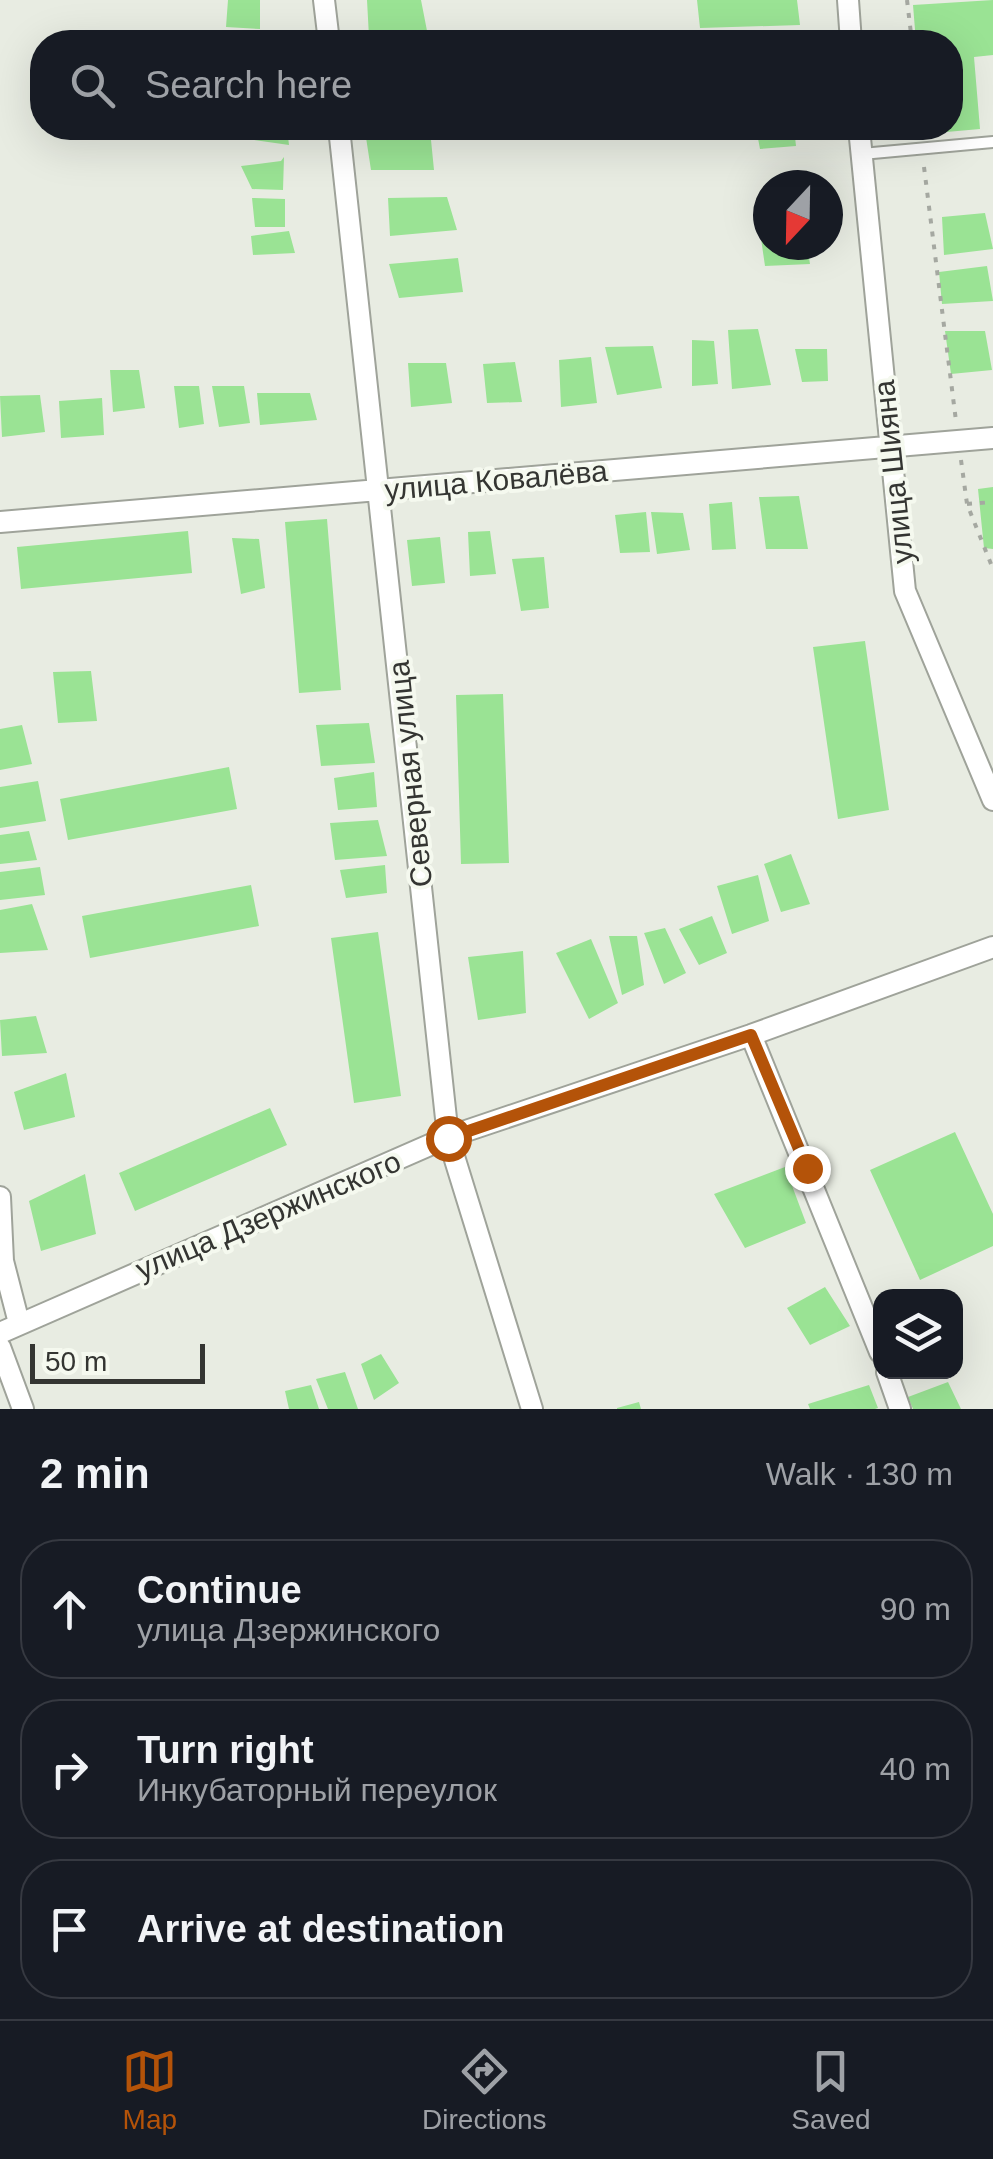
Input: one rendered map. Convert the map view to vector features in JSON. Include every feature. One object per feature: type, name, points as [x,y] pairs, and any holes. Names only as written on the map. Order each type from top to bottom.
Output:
[{"type":"street","points":[[324,0],[328,30]]},
{"type":"street","points":[[848,0],[851,30]]},
{"type":"street","name":"Северная улица","points":[[340,140],[448,1138],[532,1409]]},
{"type":"street","name":"улица Шияна","points":[[860,140],[905,591],[993,800]]},
{"type":"street","name":"улица Ковалёва","points":[[0,522],[993,438]]},
{"type":"street","name":"улица Дзержинского","points":[[0,1333],[448,1138],[751,1035],[993,946]]},
{"type":"street","points":[[751,1035],[873,1335]]},
{"type":"street","points":[[0,1197],[3,1262],[20,1322]]},
{"type":"street","points":[[0,1347],[23,1409]]},
{"type":"street","points":[[889,1379],[900,1409]]},
{"type":"lane","points":[[862,154],[993,142]]},
{"type":"path","points":[[907,0],[911,30]]},
{"type":"path","points":[[924,167],[957,430]]},
{"type":"path","points":[[960,448],[967,504],[993,568]]},
{"type":"path","points":[[967,504],[993,502]]},
{"type":"building","points":[[228,0],[260,0],[260,29],[226,27]]},
{"type":"building","points":[[367,0],[421,0],[427,30],[369,30]]},
{"type":"building","points":[[697,0],[797,0],[800,25],[700,28]]},
{"type":"building","points":[[993,0],[993,55],[974,57],[980,129],[963,131],[963,30],[915,30],[913,5]]},
{"type":"building","points":[[254,140],[288,140],[289,145]]},
{"type":"building","points":[[366,140],[431,140],[434,170],[371,170]]},
{"type":"building","points":[[758,140],[795,140],[796,146],[760,149]]},
{"type":"building","points":[[284,157],[283,190],[252,189],[241,166],[281,161]]},
{"type":"building","points":[[447,197],[457,230],[390,236],[388,198]]},
{"type":"building","points":[[252,198],[285,199],[285,227],[255,227]]},
{"type":"building","points":[[985,213],[993,249],[944,255],[942,217]]},
{"type":"building","points":[[289,231],[295,253],[253,255],[251,236]]},
{"type":"building","points":[[458,258],[463,292],[399,298],[389,264]]},
{"type":"building","points":[[764,260],[809,260],[810,264],[765,266]]},
{"type":"building","points":[[987,266],[993,301],[942,304],[939,272]]},
{"type":"building","points":[[758,329],[771,385],[732,389],[728,330]]},
{"type":"building","points":[[945,331],[985,331],[992,370],[951,374]]},
{"type":"building","points":[[692,340],[714,341],[718,384],[692,386]]},
{"type":"building","points":[[653,346],[662,388],[617,395],[605,347]]},
{"type":"building","points":[[795,349],[827,349],[828,381],[802,382]]},
{"type":"building","points":[[591,357],[597,403],[561,407],[559,360]]},
{"type":"building","points":[[515,362],[522,402],[487,403],[483,364]]},
{"type":"building","points":[[408,363],[446,363],[452,403],[411,407]]},
{"type":"building","points":[[110,370],[139,370],[145,408],[113,412]]},
{"type":"building","points":[[174,386],[199,386],[204,424],[179,428]]},
{"type":"building","points":[[212,386],[244,386],[250,423],[219,427]]},
{"type":"building","points":[[257,393],[310,393],[317,420],[260,425]]},
{"type":"building","points":[[40,395],[45,432],[2,437],[0,396]]},
{"type":"building","points":[[102,398],[104,435],[61,438],[59,401]]},
{"type":"building","points":[[993,487],[993,549],[984,548],[978,489]]},
{"type":"building","points":[[799,496],[808,549],[766,549],[759,497]]},
{"type":"building","points":[[732,502],[736,549],[712,550],[709,504]]},
{"type":"building","points":[[646,512],[650,552],[620,553],[615,515]]},
{"type":"building","points":[[651,512],[683,513],[690,550],[657,554]]},
{"type":"building","points":[[327,519],[341,690],[299,693],[285,522]]},
{"type":"building","points":[[188,531],[192,573],[21,589],[17,547]]},
{"type":"building","points":[[490,531],[496,574],[470,576],[468,532]]},
{"type":"building","points":[[440,537],[445,583],[412,586],[407,540]]},
{"type":"building","points":[[232,538],[259,539],[265,588],[241,594]]},
{"type":"building","points":[[544,557],[549,608],[521,611],[512,559]]},
{"type":"building","points":[[865,641],[889,810],[838,819],[813,647]]},
{"type":"building","points":[[91,671],[97,721],[58,723],[53,672]]},
{"type":"building","points":[[503,694],[509,863],[461,864],[456,695]]},
{"type":"building","points":[[369,723],[375,763],[321,766],[316,725]]},
{"type":"building","points":[[22,725],[32,764],[0,770],[0,729]]},
{"type":"building","points":[[229,767],[237,809],[68,840],[60,799]]},
{"type":"building","points":[[374,772],[377,807],[338,810],[334,778]]},
{"type":"building","points":[[38,781],[46,821],[0,828],[0,787]]},
{"type":"building","points":[[378,820],[387,856],[335,860],[330,823]]},
{"type":"building","points":[[29,831],[37,860],[0,864],[0,835]]},
{"type":"building","points":[[791,854],[810,904],[781,912],[764,864]]},
{"type":"building","points":[[385,865],[387,893],[346,898],[340,870]]},
{"type":"building","points":[[40,867],[45,895],[0,900],[0,872]]},
{"type":"building","points":[[758,875],[769,921],[732,934],[717,886]]},
{"type":"building","points":[[251,885],[259,926],[90,958],[82,916]]},
{"type":"building","points":[[32,904],[48,950],[0,953],[0,910]]},
{"type":"building","points":[[712,916],[727,953],[699,965],[679,929]]},
{"type":"building","points":[[665,928],[686,973],[664,984],[644,933]]},
{"type":"building","points":[[378,932],[401,1096],[354,1103],[331,938]]},
{"type":"building","points":[[609,936],[637,936],[644,985],[622,995]]},
{"type":"building","points":[[591,939],[618,1003],[589,1019],[556,953]]},
{"type":"building","points":[[523,951],[526,1013],[478,1020],[468,957]]},
{"type":"building","points":[[36,1016],[47,1053],[2,1056],[0,1020]]},
{"type":"building","points":[[66,1073],[75,1117],[24,1130],[14,1092]]},
{"type":"building","points":[[270,1108],[287,1145],[135,1211],[119,1173]]},
{"type":"building","points":[[955,1132],[993,1214],[993,1246],[920,1280],[870,1170]]},
{"type":"building","points":[[785,1167],[806,1223],[745,1248],[714,1194]]},
{"type":"building","points":[[85,1174],[96,1234],[41,1251],[29,1201]]},
{"type":"building","points":[[825,1287],[850,1326],[810,1345],[787,1308]]},
{"type":"building","points":[[381,1354],[399,1383],[374,1400],[361,1364]]},
{"type":"building","points":[[345,1372],[358,1409],[328,1409],[316,1379]]},
{"type":"building","points":[[948,1382],[961,1409],[913,1409],[908,1397]]},
{"type":"building","points":[[311,1385],[319,1409],[289,1409],[285,1391]]},
{"type":"building","points":[[869,1385],[878,1408],[875,1409],[810,1409],[808,1404]]},
{"type":"building","points":[[639,1402],[641,1409],[617,1409],[617,1408]]},
{"type":"route","points":[[448,1138],[751,1035],[807,1168]]}]
